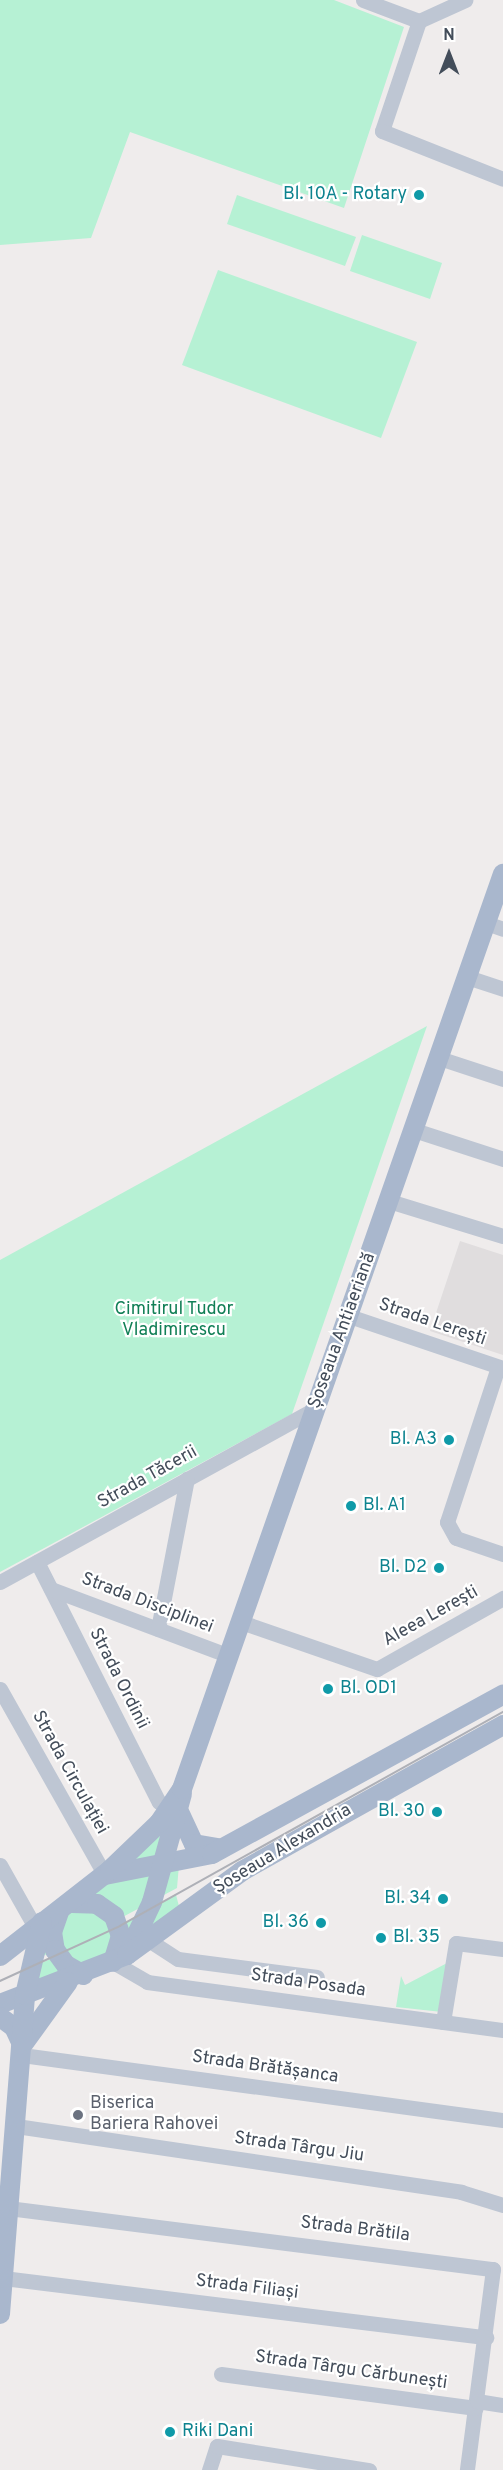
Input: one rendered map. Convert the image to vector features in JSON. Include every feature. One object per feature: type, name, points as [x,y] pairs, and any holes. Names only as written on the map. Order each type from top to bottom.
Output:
[{"type":"main road","name":"Șoseaua Antiaeriană","points":[[120,1958],[163,1867],[182,1789],[467,977],[495,926],[503,874]]},
{"type":"main road","name":"Șoseaua Alexandria","points":[[105,1875],[163,1867],[221,1849],[503,1695]]},
{"type":"main road","name":"Șoseaua Alexandria","points":[[0,2004],[76,1977],[120,1958],[150,1941],[242,1871],[503,1725]]},
{"type":"main road","name":"Șoseaua Antiaeriană","points":[[105,1875],[175,1811]]},
{"type":"main road","points":[[175,1811],[194,1844],[221,1849]]},
{"type":"main road","points":[[0,1956],[105,1875]]},
{"type":"main road","points":[[67,1906],[97,1904],[114,1916],[121,1936],[120,1958]]},
{"type":"main road","points":[[22,2050],[76,1977],[53,1944],[67,1906]]},
{"type":"main road","points":[[0,2314],[5,2206],[16,2126],[25,1995],[39,1924]]},
{"type":"main road","points":[[0,2017],[14,2027],[22,2050]]},
{"type":"street","points":[[363,0],[419,21],[465,0]]},
{"type":"street","points":[[419,21],[382,131],[503,179]]},
{"type":"street","points":[[467,977],[503,989]]},
{"type":"street","points":[[439,1058],[503,1079]]},
{"type":"street","points":[[414,1130],[503,1159]]},
{"type":"street","points":[[389,1201],[503,1236]]},
{"type":"street","name":"Strada Lerești","points":[[349,1316],[501,1367]]},
{"type":"street","points":[[501,1367],[447,1528],[456,1538],[503,1554]]},
{"type":"street","name":"Strada Tăcerii","points":[[0,1582],[315,1409]]},
{"type":"street","points":[[158,1629],[187,1479]]},
{"type":"street","name":"Strada Ordinii","points":[[37,1562],[159,1802],[175,1811]]},
{"type":"street","name":"Strada Disciplinei","points":[[51,1589],[229,1656]]},
{"type":"street","name":"Aleea Lerești","points":[[241,1622],[377,1669],[503,1598]]},
{"type":"street","name":"Strada Circulației","points":[[0,1689],[105,1875]]},
{"type":"street","points":[[0,1865],[39,1924]]},
{"type":"street","points":[[150,1941],[178,1959],[317,1977]]},
{"type":"street","points":[[443,2022],[456,1942],[497,1948]]},
{"type":"street","name":"Strada Posada","points":[[120,1958],[147,1982],[503,2030]]},
{"type":"street","name":"Strada Brătășanca","points":[[22,2050],[503,2120]]},
{"type":"street","name":"Strada Târgu Jiu","points":[[16,2126],[461,2192],[503,2205]]},
{"type":"street","name":"Strada Brătila","points":[[5,2206],[489,2267],[495,2277],[497,2310],[486,2337],[467,2470]]},
{"type":"street","name":"Strada Filiași","points":[[3,2278],[486,2337]]},
{"type":"street","name":"Strada Târgu Cărbunești","points":[[221,2374],[477,2404],[503,2405]]},
{"type":"street","points":[[209,2470],[217,2446],[369,2470]]},
{"type":"shaded area","points":[[460,1241],[503,1255],[503,1355],[430,1331]]},
{"type":"green space","points":[[0,0],[334,0],[404,27],[344,208],[130,132],[91,238],[0,245]]},
{"type":"green space","points":[[237,195],[356,237],[345,266],[227,224]]},
{"type":"green space","points":[[362,235],[442,263],[430,299],[350,271]]},
{"type":"green space","points":[[218,270],[417,342],[381,438],[182,365]]},
{"type":"green space","name":"Cimitirul Tudor Vladimirescu","points":[[427,1026],[292,1414],[0,1572],[0,1260]]},
{"type":"green space","points":[[173,1804],[164,1867],[179,1865],[177,1888],[117,1920],[120,1926],[176,1895],[182,1917],[150,1941],[26,1988],[29,1968],[58,1956],[55,1950],[31,1962],[37,1935]]},
{"type":"green space","points":[[449,1962],[442,2012],[396,2007],[401,1976],[405,1985]]},
{"type":"tram line","points":[[0,1981],[120,1926],[503,1712]]},
{"type":"place","name":"Bl. 10A - Rotary","points":[[419,195]]},
{"type":"place","name":"Bl. A3","points":[[449,1440]]},
{"type":"place","name":"Bl. A1","points":[[351,1506]]},
{"type":"place","name":"Bl. D2","points":[[439,1568]]},
{"type":"place","name":"Bl. OD1","points":[[328,1689]]},
{"type":"place","name":"Bl. 30","points":[[437,1812]]},
{"type":"place","name":"Bl. 34","points":[[443,1899]]},
{"type":"place","name":"Bl. 36","points":[[321,1923]]},
{"type":"place","name":"Bl. 35","points":[[381,1938]]},
{"type":"place","name":"Biserica Bariera Rahovei","points":[[78,2115]]},
{"type":"place","name":"Riki Dani","points":[[170,2432]]}]
